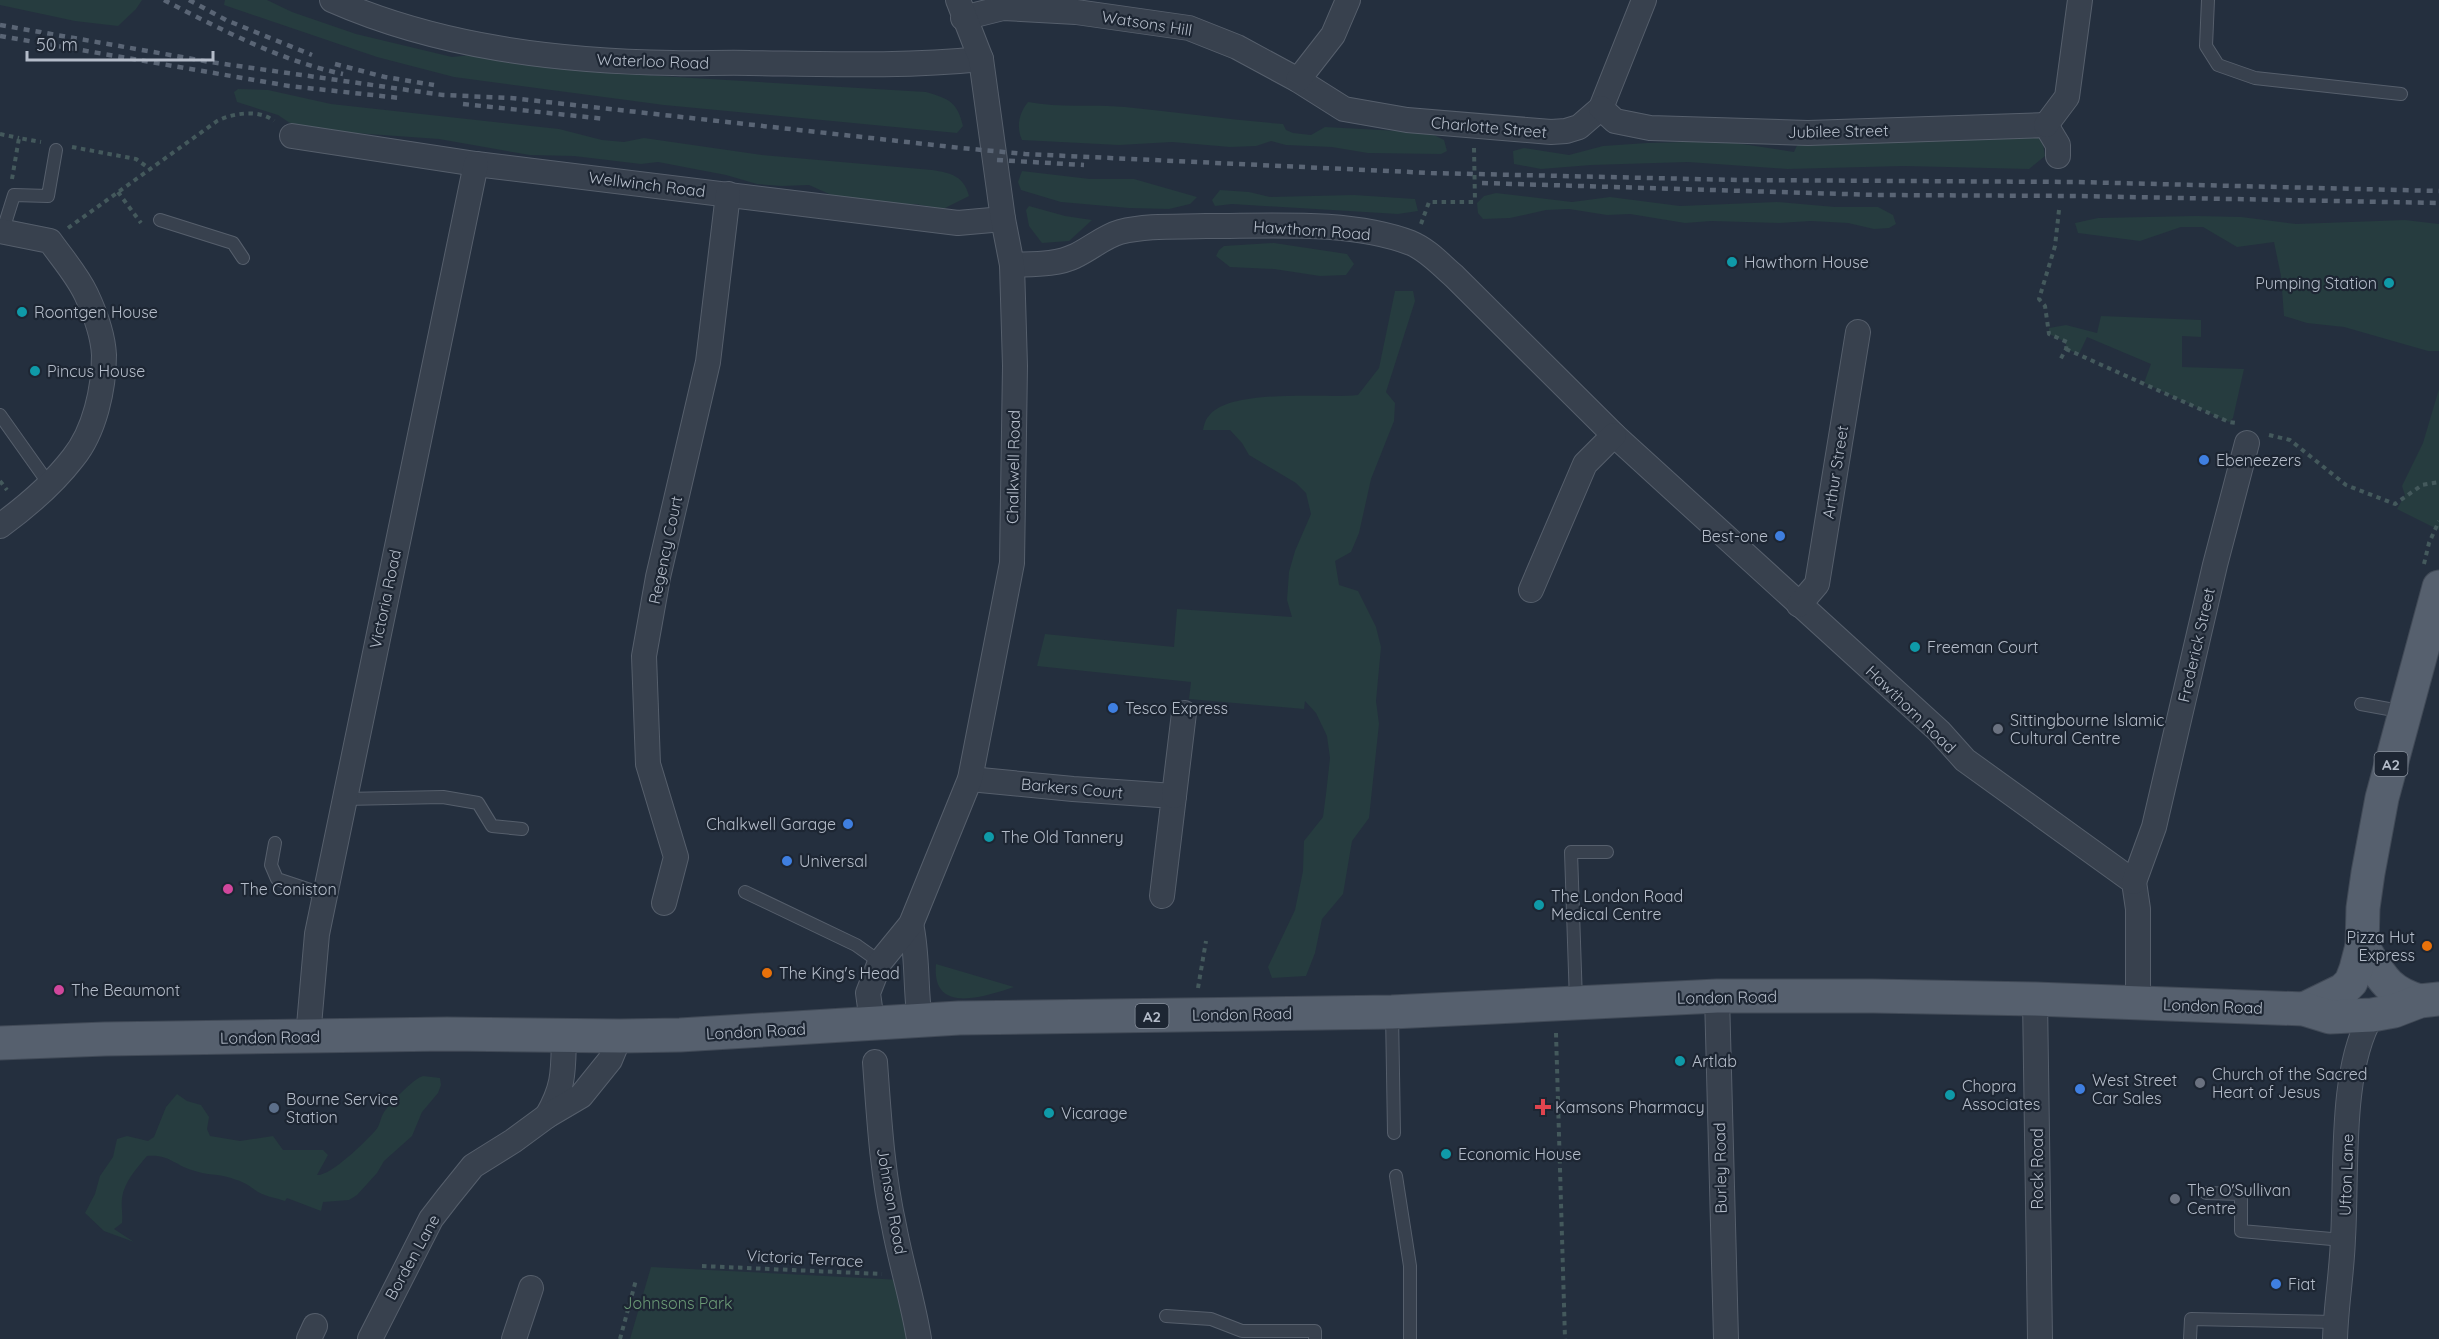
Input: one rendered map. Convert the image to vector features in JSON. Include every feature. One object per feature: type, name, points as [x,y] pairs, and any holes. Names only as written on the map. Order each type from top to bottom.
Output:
[{"type":"main road","name":"A2","points":[[2304,1009],[2332,996],[2348,985],[2356,969],[2362,946],[2363,908],[2385,786],[2439,587]]},
{"type":"main road","name":"A2","points":[[2362,946],[2390,988],[2405,997],[2429,1000]]},
{"type":"main road","name":"London Road","points":[[0,1043],[105,1039],[447,1034],[620,1036],[780,1030],[872,1022],[1392,1012],[1717,996],[2035,999],[2304,1009]]},
{"type":"main road","name":"A2","points":[[2304,1009],[2330,1017],[2372,1015],[2429,1000]]},
{"type":"street","name":"Waterloo Road","points":[[332,0],[379,20],[460,41],[514,52],[599,60],[825,64],[949,62],[981,59]]},
{"type":"street","points":[[1298,80],[1333,35],[1348,0]]},
{"type":"street","name":"Charlotte Street","points":[[1298,80],[1344,109],[1407,120],[1500,130],[1566,132],[1579,127],[1601,108],[1644,0]]},
{"type":"street","points":[[2058,156],[2058,145],[2046,125],[2067,97],[2076,44],[2080,0]]},
{"type":"street","name":"Watsons Hill","points":[[960,9],[1003,8],[1076,12],[1189,28],[1237,47],[1298,80]]},
{"type":"street","name":"Chalkwell Road","points":[[872,1022],[868,993],[880,963],[911,924],[970,779],[1012,563],[1015,366],[1012,265],[1003,219],[981,59],[960,9]]},
{"type":"street","name":"Jubilee Street","points":[[1601,108],[1615,121],[1632,126],[1661,128],[1808,133],[2046,125]]},
{"type":"street","name":"Wellwinch Road","points":[[292,136],[476,164],[958,223],[1003,219]]},
{"type":"street","name":"Victoria Road","points":[[308,1037],[317,934],[476,164]]},
{"type":"street","name":"Regency Court","points":[[664,903],[676,857],[648,764],[644,656],[657,577],[708,362],[728,194]]},
{"type":"street","name":"Hawthorn Road","points":[[1012,265],[1044,263],[1072,257],[1118,232],[1147,227],[1319,227],[1358,231],[1414,244],[1446,269],[1614,435],[1939,731],[1965,760],[2134,882]]},
{"type":"street","points":[[0,526],[23,509],[49,484],[74,457],[88,434],[96,409],[104,353],[97,321],[85,292],[50,241],[2,230]]},
{"type":"street","name":"Arthur Street","points":[[1799,604],[1817,584],[1858,332]]},
{"type":"street","points":[[1531,590],[1585,464],[1614,435]]},
{"type":"street","name":"Frederick Street","points":[[2134,882],[2154,827],[2202,620],[2255,438]]},
{"type":"street","points":[[1162,896],[1184,713]]},
{"type":"street","name":"Barkers Court","points":[[970,779],[1174,796]]},
{"type":"street","points":[[2134,882],[2138,909],[2138,1003]]},
{"type":"street","points":[[911,924],[915,940],[916,994],[920,1021]]},
{"type":"street","name":"Burley Road","points":[[1717,996],[1721,1235],[1726,1339]]},
{"type":"street","name":"Rock Road","points":[[2035,999],[2040,1339]]},
{"type":"street","name":"Ufton Lane","points":[[2335,1331],[2343,1240],[2349,1102],[2358,1046],[2372,1015]]},
{"type":"street","name":"Borden Lane","points":[[547,1116],[558,1097],[562,1081],[564,1036]]},
{"type":"street","name":"Borden Lane","points":[[370,1339],[431,1219],[447,1197],[473,1166],[581,1096],[610,1060],[620,1036]]},
{"type":"street","name":"Johnson Road","points":[[875,1062],[881,1152],[894,1227],[919,1339]]},
{"type":"street","points":[[514,1339],[531,1288]]},
{"type":"lane","points":[[2208,0],[2206,46],[2218,65],[2255,78],[2401,94]]},
{"type":"lane","points":[[2,230],[14,195],[48,196],[56,150]]},
{"type":"lane","points":[[160,220],[233,243],[243,258]]},
{"type":"lane","points":[[0,415],[49,484]]},
{"type":"lane","points":[[2361,704],[2406,713]]},
{"type":"lane","points":[[344,799],[443,797],[478,802],[492,826],[522,829]]},
{"type":"lane","points":[[275,843],[271,865],[277,879],[325,895]]},
{"type":"lane","points":[[1576,1003],[1571,852],[1607,852]]},
{"type":"lane","points":[[745,892],[856,945],[880,963]]},
{"type":"lane","points":[[1392,1012],[1394,1133]]},
{"type":"lane","points":[[1396,1176],[1410,1266],[1410,1339]]},
{"type":"lane","points":[[2206,1193],[2241,1194],[2241,1231],[2343,1240]]},
{"type":"lane","points":[[1166,1316],[1210,1319],[1242,1331],[1315,1331],[1316,1339]]},
{"type":"lane","points":[[2190,1339],[2191,1319],[2335,1331]]},
{"type":"path","points":[[50,241],[230,114],[243,113],[269,117],[292,136]]},
{"type":"path","points":[[0,135],[19,138]]},
{"type":"path","points":[[1429,202],[1475,202],[1474,148]]},
{"type":"path","points":[[118,192],[146,230]]},
{"type":"path","points":[[2059,210],[2055,246],[2039,299],[2045,306],[2049,334],[2067,342],[2060,362]]},
{"type":"path","points":[[2066,349],[2229,422],[2255,438],[2290,440],[2346,485],[2395,504],[2422,485],[2439,482]]},
{"type":"path","points":[[1196,998],[1206,941]]},
{"type":"path","points":[[1538,1006],[1542,1026],[1556,1028],[1565,1339]]},
{"type":"path","name":"Victoria Terrace","points":[[702,1266],[906,1275]]},
{"type":"path","points":[[620,1339],[636,1280]]},
{"type":"green space","points":[[0,0],[142,0],[118,26],[75,21],[0,5]]},
{"type":"green space","points":[[225,0],[267,0],[292,12],[356,34],[452,57],[472,55],[660,76],[926,92],[951,103],[958,112],[963,126],[957,133],[664,105],[454,77],[377,57],[224,5]]},
{"type":"green space","points":[[238,89],[268,90],[331,104],[559,129],[602,140],[624,142],[644,138],[762,155],[932,170],[956,177],[964,184],[969,196],[943,209],[915,204],[899,207],[836,197],[809,185],[757,184],[726,175],[658,162],[641,164],[574,156],[530,155],[439,139],[354,133],[293,125],[278,115],[237,102],[234,92]]},
{"type":"green space","points":[[1028,102],[1125,107],[1283,124],[1286,130],[1293,133],[1311,135],[1325,127],[1430,133],[1444,140],[1447,151],[1441,154],[1368,153],[1332,147],[1286,145],[1271,141],[1256,146],[1230,147],[1172,142],[1119,145],[1022,140],[1019,120]]},
{"type":"green space","points":[[2039,118],[2045,156],[2029,169],[1904,166],[1787,169],[1688,162],[1541,169],[1514,164],[1513,151],[1524,148],[1569,155],[1603,146],[1723,141],[1794,152],[1806,126]]},
{"type":"green space","points":[[1022,171],[1090,179],[1134,179],[1197,197],[1190,204],[1169,209],[1061,202],[1021,190],[1018,182]]},
{"type":"green space","points":[[1220,190],[1249,192],[1270,197],[1354,195],[1415,199],[1418,211],[1398,214],[1232,204],[1215,206],[1212,200]]},
{"type":"green space","points":[[1496,193],[1572,202],[1610,197],[1680,206],[1777,202],[1835,207],[1878,207],[1893,215],[1896,224],[1889,228],[1874,229],[1848,223],[1811,221],[1685,223],[1630,214],[1607,215],[1569,209],[1546,210],[1510,218],[1483,219],[1478,213],[1477,203],[1484,196]]},
{"type":"green space","points":[[1029,206],[1065,216],[1092,220],[1069,241],[1042,243],[1029,226],[1026,210]]},
{"type":"green space","points":[[2241,217],[2296,224],[2405,220],[2439,224],[2439,351],[2428,351],[2344,327],[2307,323],[2284,316],[2281,276],[2274,242],[2237,247],[2203,227],[2181,227],[2140,241],[2078,233],[2075,223],[2098,218]]},
{"type":"green space","points":[[1274,243],[1347,254],[1354,264],[1346,275],[1320,276],[1274,269],[1230,267],[1216,256],[1224,246]]},
{"type":"green space","points":[[1395,291],[1413,291],[1415,301],[1386,392],[1395,403],[1394,421],[1371,479],[1359,533],[1351,552],[1335,561],[1339,585],[1358,591],[1376,627],[1381,647],[1376,701],[1379,724],[1369,818],[1352,841],[1343,894],[1322,919],[1315,953],[1306,976],[1272,978],[1268,967],[1295,910],[1303,871],[1304,841],[1323,817],[1330,758],[1327,736],[1316,713],[1305,701],[1304,709],[1189,699],[1191,682],[1037,666],[1045,634],[1174,647],[1177,609],[1292,617],[1287,600],[1289,572],[1295,551],[1311,514],[1306,493],[1296,483],[1249,455],[1230,430],[1203,430],[1205,423],[1208,417],[1219,408],[1236,401],[1278,396],[1358,395],[1379,368]]},
{"type":"green space","points":[[2101,316],[2201,320],[2201,337],[2182,336],[2182,367],[2244,369],[2233,418],[2229,422],[2144,383],[2151,364],[2087,337],[2079,354],[2066,349],[2066,342],[2049,334],[2049,328],[2066,325],[2097,333]]},
{"type":"green space","points":[[2439,389],[2439,530],[2397,509],[2405,495],[2402,486],[2423,443]]},
{"type":"green space","points":[[936,964],[1014,987],[989,995],[951,997],[942,991],[937,980]]},
{"type":"green space","points":[[423,1076],[440,1078],[441,1085],[438,1093],[422,1112],[412,1136],[384,1161],[377,1173],[357,1195],[349,1200],[323,1202],[321,1211],[287,1198],[285,1201],[265,1195],[231,1178],[188,1169],[161,1157],[147,1156],[125,1186],[122,1198],[122,1223],[114,1229],[134,1242],[104,1231],[85,1213],[95,1194],[100,1176],[113,1157],[117,1139],[127,1136],[148,1141],[154,1137],[166,1107],[177,1094],[187,1101],[201,1105],[209,1117],[207,1129],[210,1136],[240,1141],[273,1136],[283,1150],[323,1150],[328,1155],[317,1175],[331,1170],[356,1150],[377,1129],[383,1114],[395,1099]]},
{"type":"green space","name":"Johnsons Park","points":[[651,1267],[902,1280],[912,1339],[630,1339]]},
{"type":"railway","points":[[164,0],[274,53],[343,74]]},
{"type":"railway","points":[[189,0],[226,20],[312,55]]},
{"type":"railway","points":[[0,25],[210,62],[443,95],[511,98],[1025,154],[1431,173],[1738,180],[2076,182],[2439,191]]},
{"type":"railway","points":[[0,36],[289,86],[400,98]]},
{"type":"railway","points":[[335,64],[385,77],[434,85]]},
{"type":"railway","points":[[463,104],[606,119]]},
{"type":"railway","points":[[997,160],[1084,165]]},
{"type":"railway","points":[[1482,183],[1877,195],[2077,196],[2439,203]]},
{"type":"place","name":"Hawthorn House","points":[[1732,262]]},
{"type":"place","name":"Pumping Station","points":[[2389,283]]},
{"type":"place","name":"Roontgen House","points":[[22,312]]},
{"type":"place","name":"Pincus House","points":[[35,371]]},
{"type":"place","name":"Ebeneezers","points":[[2204,460]]},
{"type":"place","name":"Best-one","points":[[1780,536]]},
{"type":"place","name":"Freeman Court","points":[[1915,647]]},
{"type":"place","name":"Tesco Express","points":[[1113,708]]},
{"type":"place","name":"Sittingbourne Islamic Cultural Centre","points":[[1998,729]]},
{"type":"place","name":"Chalkwell Garage","points":[[848,824]]},
{"type":"place","name":"The Old Tannery","points":[[989,837]]},
{"type":"place","name":"Universal","points":[[787,861]]},
{"type":"place","name":"The Coniston","points":[[228,889]]},
{"type":"place","name":"The London Road Medical Centre","points":[[1539,905]]},
{"type":"place","name":"Pizza Hut Express","points":[[2427,946]]},
{"type":"place","name":"The King's Head","points":[[767,973]]},
{"type":"place","name":"The Beaumont","points":[[59,990]]},
{"type":"place","name":"Artlab","points":[[1680,1061]]},
{"type":"place","name":"Church of the Sacred Heart of Jesus","points":[[2200,1083]]},
{"type":"place","name":"West Street Car Sales","points":[[2080,1089]]},
{"type":"place","name":"Chopra Associates","points":[[1950,1095]]},
{"type":"place","name":"Kamsons Pharmacy","points":[[1543,1107]]},
{"type":"place","name":"Bourne Service Station","points":[[274,1108]]},
{"type":"place","name":"Vicarage","points":[[1049,1113]]},
{"type":"place","name":"Economic House","points":[[1446,1154]]},
{"type":"place","name":"The O'Sullivan Centre","points":[[2175,1199]]},
{"type":"place","name":"Fiat","points":[[2276,1284]]}]
